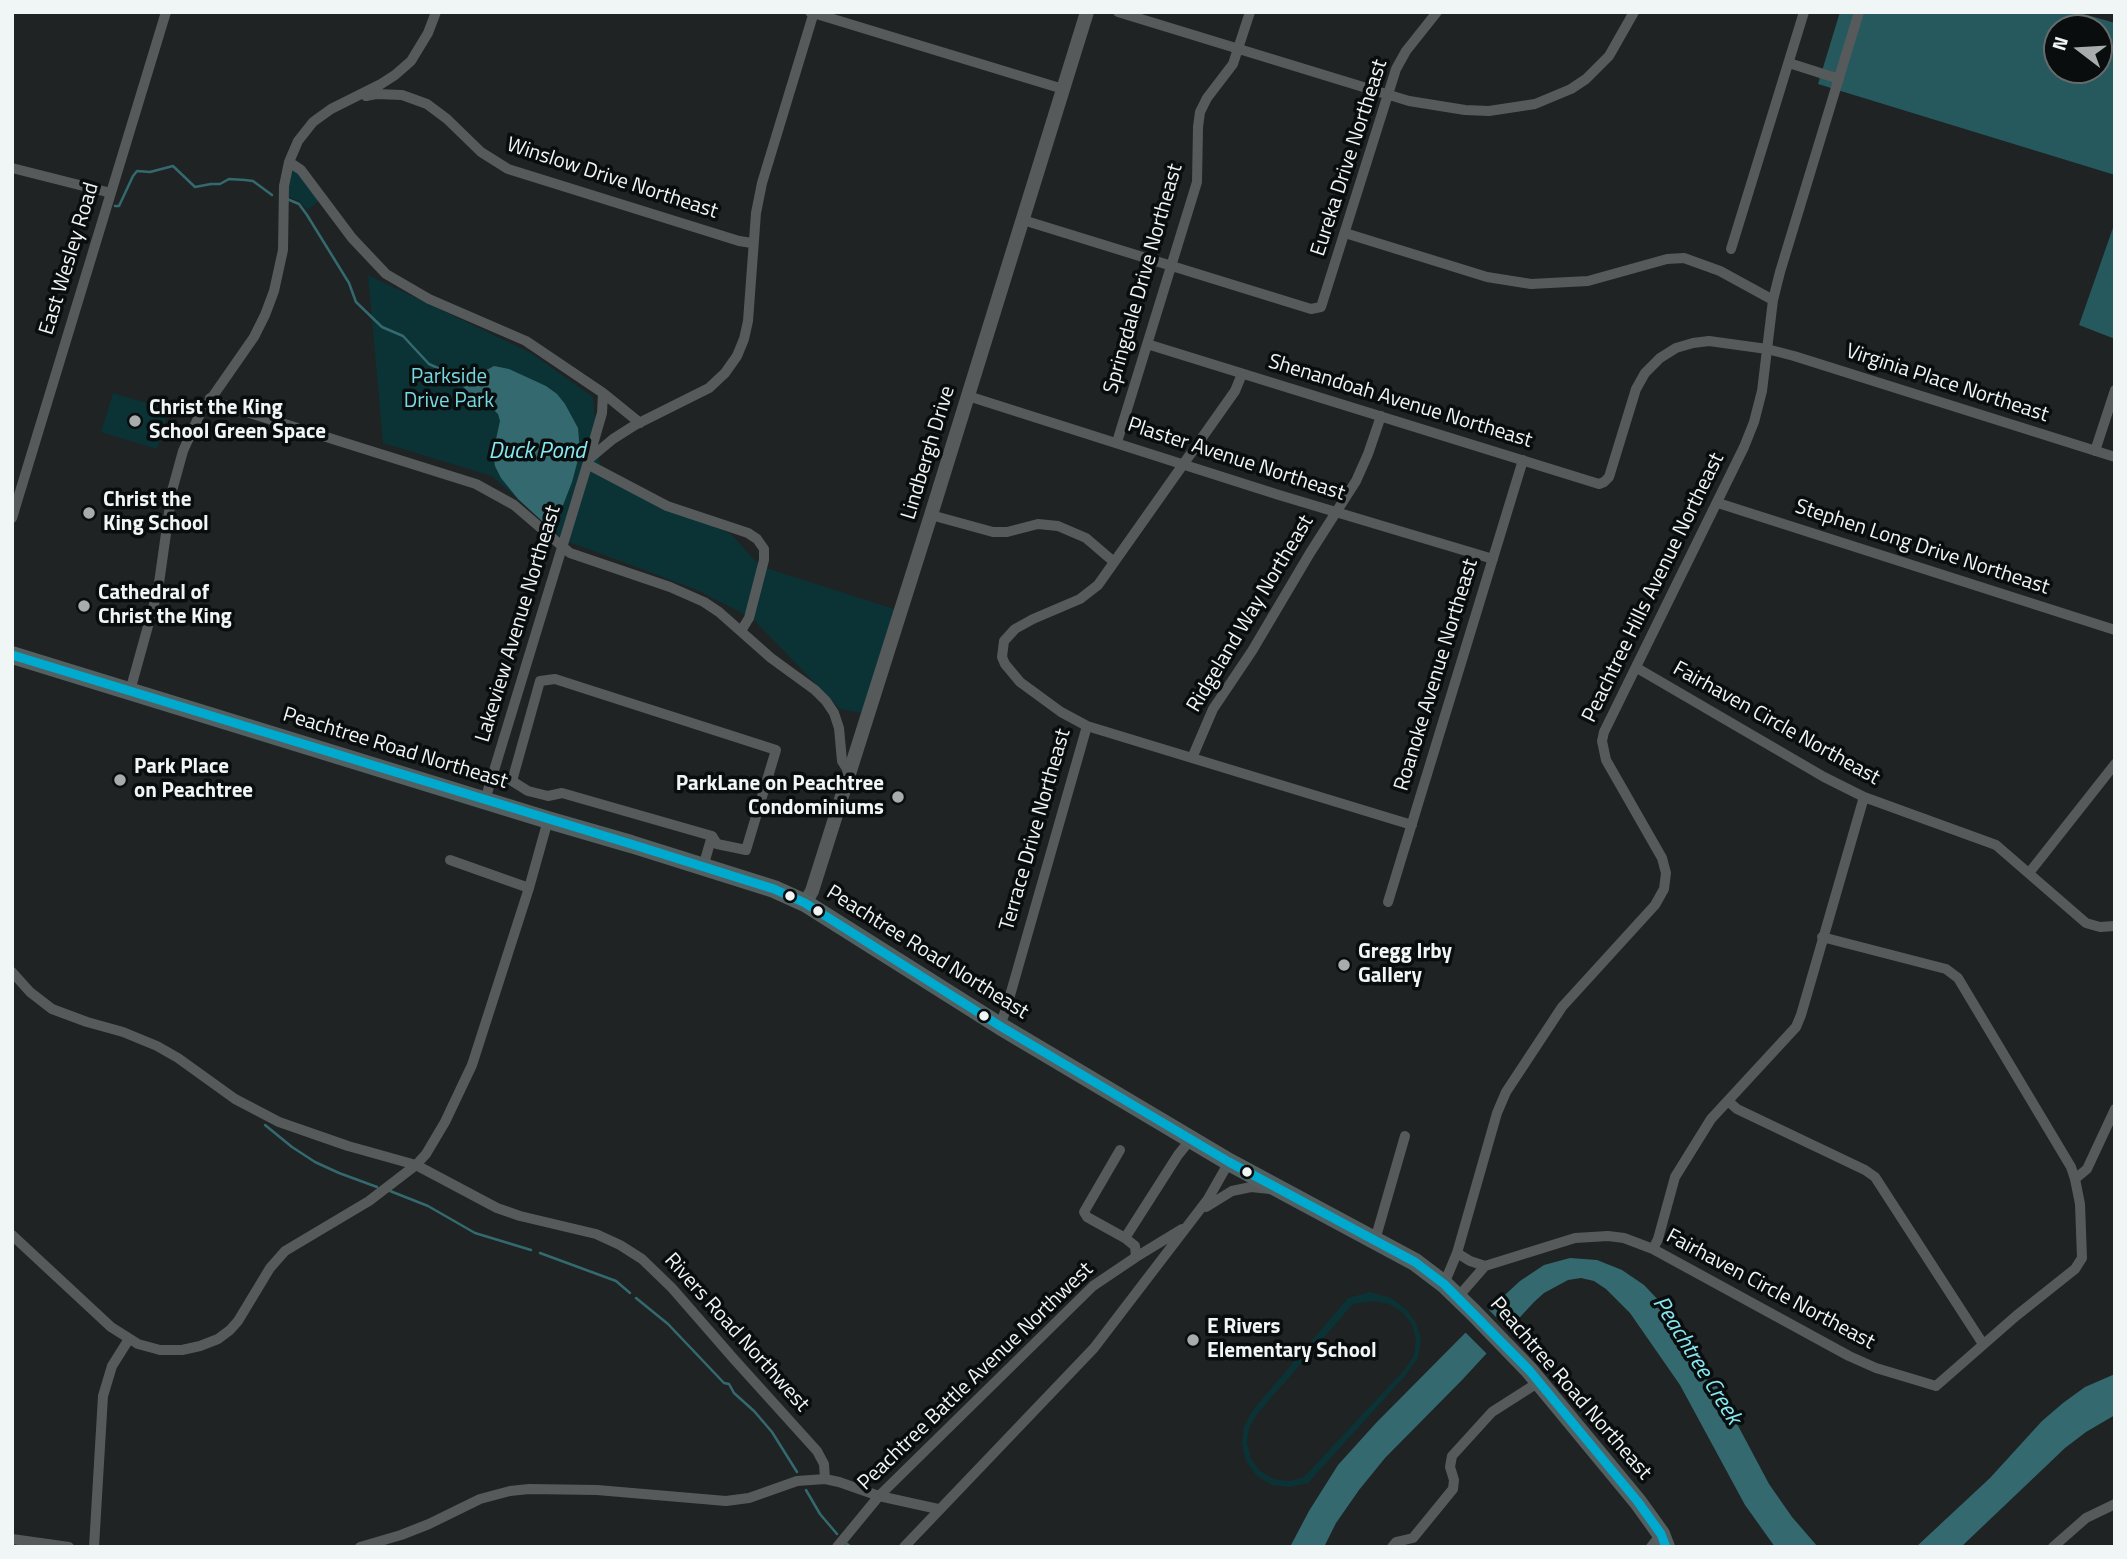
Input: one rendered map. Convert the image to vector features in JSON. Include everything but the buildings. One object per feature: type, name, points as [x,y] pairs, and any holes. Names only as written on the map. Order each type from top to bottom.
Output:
[{"type":"highway","name":"Peachtree Road Northeast","points":[[12,656],[774,889],[805,903],[1000,1026],[1229,1162],[1415,1262],[1474,1312],[1534,1376],[1638,1502],[1659,1543]]},
{"type":"main road","name":"Lindbergh Drive","points":[[805,903],[812,891],[1087,12]]},
{"type":"street","name":"East Wesley Road","points":[[12,518],[166,12]]},
{"type":"street","points":[[130,691],[158,590],[177,467],[190,433],[210,398],[254,337],[274,293],[283,250],[284,186],[289,162],[298,141],[313,122],[331,108],[381,84],[411,61],[428,33],[436,12]]},
{"type":"street","points":[[1118,12],[1409,101],[1489,111],[1518,108],[1572,89],[1597,69],[1617,44],[1634,12]]},
{"type":"street","name":"Springdale Drive Northeast","points":[[1117,442],[1197,182],[1200,112],[1207,98],[1233,64],[1250,12]]},
{"type":"street","name":"Eureka Drive Northeast","points":[[1172,266],[1311,309],[1321,307],[1401,59],[1437,12]]},
{"type":"street","points":[[1731,249],[1804,12]]},
{"type":"street","name":"Peachtree Hills Avenue Northeast","points":[[1444,1284],[1457,1253],[1497,1113],[1506,1092],[1562,1007],[1655,905],[1664,889],[1666,873],[1662,858],[1606,760],[1602,749],[1604,732],[1718,503],[1754,422],[1762,391],[1773,300],[1859,12]]},
{"type":"street","points":[[741,631],[748,618],[764,560],[764,550],[757,539],[748,533],[667,506],[589,462],[612,439],[709,388],[725,373],[737,356],[748,321],[755,213],[813,13],[1063,89]]},
{"type":"street","points":[[1789,63],[1839,79]]},
{"type":"street","name":"Winslow Drive Northeast","points":[[356,96],[389,94],[416,99],[439,112],[481,152],[508,169],[738,241],[752,243]]},
{"type":"street","points":[[289,162],[301,170],[352,238],[386,274],[429,299],[526,341],[603,393],[640,422]]},
{"type":"street","points":[[12,168],[111,193]]},
{"type":"street","points":[[1023,220],[1172,266]]},
{"type":"street","points":[[1345,233],[1487,276],[1531,284],[1588,281],[1667,259],[1684,258],[1720,271],[1773,300]]},
{"type":"street","name":"Virginia Place Northeast","points":[[1618,446],[1636,389],[1645,373],[1660,358],[1676,348],[1709,341],[1767,349],[1794,356],[2115,457]]},
{"type":"street","name":"Shenandoah Avenue Northeast","points":[[1147,344],[1599,484],[1609,477],[1618,446]]},
{"type":"street","points":[[931,515],[993,533],[1038,524],[1058,526],[1086,538],[1114,562],[1235,391],[1242,373]]},
{"type":"street","points":[[2095,451],[2115,390]]},
{"type":"street","name":"Lakeview Avenue Northeast","points":[[485,800],[589,462],[602,413],[603,393]]},
{"type":"street","name":"Plaster Avenue Northeast","points":[[968,396],[1493,559]]},
{"type":"street","points":[[210,398],[220,404],[476,484],[514,505],[577,557],[687,594],[719,612],[771,658],[826,701],[839,728],[842,758],[849,772]]},
{"type":"street","name":"Ridgeland Way Northeast","points":[[1192,758],[1213,709],[1252,651],[1363,467],[1381,416]]},
{"type":"street","name":"Roanoke Avenue Northeast","points":[[1388,902],[1523,460]]},
{"type":"street","name":"Stephen Long Drive Northeast","points":[[1718,503],[2115,630]]},
{"type":"street","name":"Terrace Drive Northeast","points":[[1000,1026],[1087,726],[1061,712],[1020,682],[1005,664],[1002,648],[1007,636],[1015,629],[1090,593],[1114,562]]},
{"type":"street","name":"Fairhaven Circle Northeast","points":[[1637,668],[1824,777],[1864,797],[1996,845],[2086,923],[2100,927],[2115,926]]},
{"type":"street","points":[[555,679],[776,750],[746,850],[717,844],[712,836],[562,793],[548,796],[527,791],[512,781],[531,715],[540,681],[555,679]]},
{"type":"street","points":[[520,687],[537,694]]},
{"type":"street","points":[[514,706],[531,715]]},
{"type":"street","points":[[1087,726],[1412,825]]},
{"type":"street","points":[[2029,873],[2115,764]]},
{"type":"street","points":[[1653,1249],[1675,1177],[1711,1119],[1796,1027],[1864,797]]},
{"type":"street","points":[[12,1235],[111,1327],[128,1339],[149,1348],[171,1351],[200,1346],[218,1339],[238,1321],[270,1268],[285,1251],[369,1201],[416,1165],[426,1154],[445,1122],[472,1065],[548,820]]},
{"type":"street","points":[[703,867],[712,836]]},
{"type":"street","points":[[450,860],[529,888]]},
{"type":"street","points":[[1822,937],[1946,969],[1954,974],[2065,1155],[2075,1179],[2087,1169],[2115,1109]]},
{"type":"street","name":"Rivers Road Northwest","points":[[12,972],[30,992],[52,1009],[157,1046],[235,1099],[259,1112],[348,1146],[416,1165],[497,1208],[596,1234],[620,1245],[642,1259],[672,1288],[817,1451],[824,1464],[825,1479]]},
{"type":"street","points":[[1728,1101],[1737,1109],[1875,1177],[1983,1344]]},
{"type":"street","points":[[1375,1241],[1405,1136]]},
{"type":"street","points":[[1125,1238],[1191,1139]]},
{"type":"street","points":[[1120,1150],[1084,1212],[1087,1217],[1135,1246],[1136,1257]]},
{"type":"street","name":"Peachtree Battle Avenue Northwest","points":[[904,1547],[1080,1364],[1189,1225],[1208,1199],[1229,1162]]},
{"type":"street","name":"Fairhaven Circle Northeast","points":[[1485,1266],[1549,1245],[1591,1236],[1624,1238],[1653,1249],[1849,1356],[1931,1386],[1940,1384],[1983,1344],[2080,1264],[2080,1205],[2075,1179]]},
{"type":"street","name":"Peachtree Battle Avenue Northwest","points":[[1197,1214],[1232,1191],[1251,1187],[1282,1190]]},
{"type":"street","name":"Peachtree Battle Avenue Northwest","points":[[837,1547],[879,1496],[1093,1286],[1189,1225]]},
{"type":"street","points":[[1457,1253],[1485,1266],[1458,1297]]},
{"type":"street","points":[[94,1547],[103,1395],[112,1366],[128,1339]]},
{"type":"street","points":[[1392,1547],[1396,1542],[1413,1538],[1453,1489],[1454,1480],[1450,1467],[1452,1456],[1492,1412],[1534,1376]]},
{"type":"street","points":[[360,1547],[401,1535],[473,1502],[510,1491],[597,1490],[726,1501],[749,1498],[797,1481],[825,1479],[879,1496],[938,1509]]},
{"type":"street","points":[[2053,1547],[2086,1518],[2115,1504]]},
{"type":"street","points":[[12,1539],[69,1547]]},
{"type":"green space","points":[[291,166],[321,200],[307,210],[300,201],[287,196]]},
{"type":"green space","name":"Parkside Drive Park","points":[[368,275],[531,353],[593,397],[601,477],[731,534],[760,566],[894,609],[862,713],[840,709],[752,618],[695,589],[564,540],[492,476],[383,443]]},
{"type":"green space","name":"Christ the King School Green Space","points":[[113,393],[169,410],[157,449],[101,432]]},
{"type":"green space","points":[[1370,1292],[1391,1298],[1407,1310],[1416,1323],[1421,1339],[1418,1358],[1405,1376],[1308,1483],[1290,1487],[1272,1485],[1257,1476],[1246,1461],[1242,1444],[1244,1426],[1253,1410],[1348,1298]],"holes":[[[1374,1301],[1389,1304],[1402,1312],[1412,1324],[1416,1340],[1414,1355],[1406,1368],[1304,1477],[1289,1481],[1274,1479],[1260,1471],[1251,1459],[1247,1443],[1249,1428],[1257,1414],[1353,1304]]]},
{"type":"shaded area","points":[[1840,12],[2084,14],[2043,14],[2043,84],[2113,84],[2115,23],[2115,175],[1818,84]]},
{"type":"shaded area","points":[[2115,222],[2115,339],[2079,325]]},
{"type":"water","name":"Duck Pond","points":[[444,366],[470,379],[494,366],[509,369],[546,386],[565,404],[578,428],[580,452],[558,518],[542,521],[518,499],[501,478],[493,453],[500,421],[498,414],[486,402],[474,397],[462,386],[441,376],[440,369]]},
{"type":"water","name":"Peachtree Creek","points":[[1570,1258],[1597,1260],[1622,1270],[1644,1285],[1663,1305],[1718,1388],[1769,1484],[1792,1517],[1818,1547],[1775,1547],[1745,1505],[1680,1385],[1630,1313],[1606,1289],[1594,1281],[1581,1278],[1568,1280],[1544,1293],[1534,1302],[1385,1458],[1336,1523],[1324,1547],[1290,1547],[1338,1465],[1376,1423],[1520,1281],[1544,1265]]},
{"type":"water","points":[[2115,1374],[2115,1415],[2065,1448],[1961,1547],[1916,1547],[1990,1478],[2042,1421],[2085,1387]]},
{"type":"pier","points":[[1486,1307],[1511,1332],[1489,1356],[1463,1330]]},
{"type":"waterway","points":[[115,206],[119,206],[137,171],[150,172],[173,166],[195,187],[220,184],[229,179],[245,180],[253,181],[272,195]]},
{"type":"waterway","points":[[287,199],[299,204],[307,215],[349,283],[356,302],[382,327],[403,336],[429,364],[440,369]]},
{"type":"waterway","points":[[265,1125],[315,1162],[377,1187]]},
{"type":"waterway","points":[[390,1191],[428,1206],[475,1233],[531,1250]]},
{"type":"waterway","points":[[540,1253],[616,1281],[630,1293]]},
{"type":"waterway","points":[[636,1298],[668,1324],[754,1411],[772,1432],[797,1472]]},
{"type":"waterway","points":[[806,1490],[820,1514],[837,1534]]},
{"type":"waterway","points":[[847,1544],[851,1547]]},
{"type":"transit line","points":[[12,655],[631,844],[774,889],[805,903],[1000,1026],[1229,1162],[1415,1262],[1444,1284],[1529,1370],[1638,1502],[1661,1534],[1666,1547]]},
{"type":"place","name":"Christ the King School Green Space","points":[[135,421]]},
{"type":"place","name":"Christ the King School","points":[[89,513]]},
{"type":"place","name":"Cathedral of Christ the King","points":[[84,606]]},
{"type":"place","name":"Park Place on Peachtree","points":[[120,780]]},
{"type":"place","name":"ParkLane on Peachtree Condominiums","points":[[898,797]]},
{"type":"place","name":"Gregg Irby Gallery","points":[[1344,965]]},
{"type":"place","name":"E Rivers Elementary School","points":[[1193,1340]]}]
